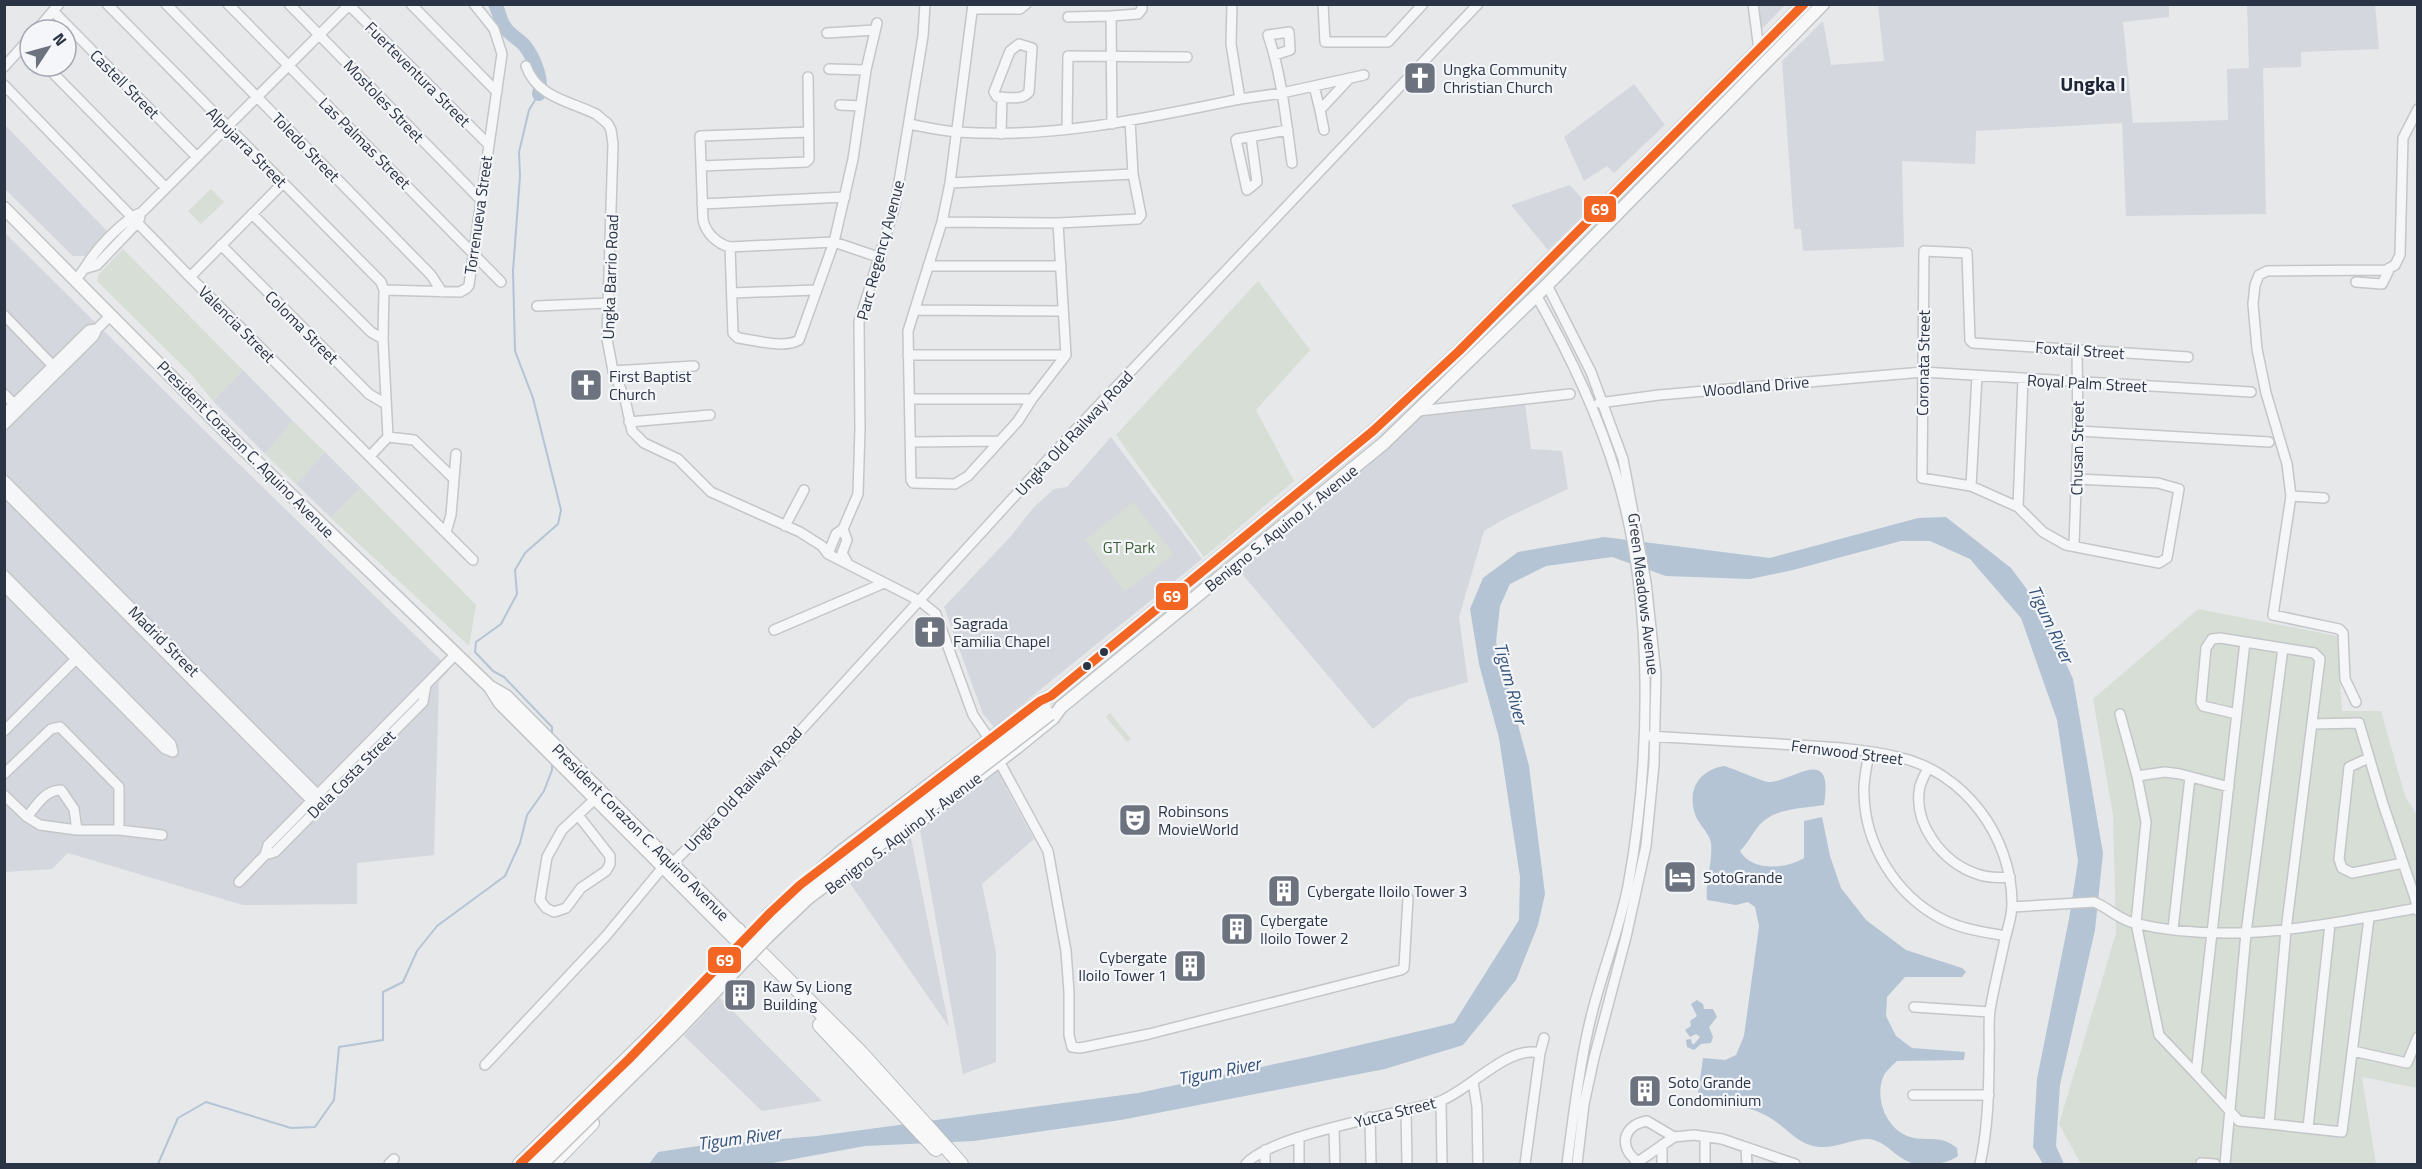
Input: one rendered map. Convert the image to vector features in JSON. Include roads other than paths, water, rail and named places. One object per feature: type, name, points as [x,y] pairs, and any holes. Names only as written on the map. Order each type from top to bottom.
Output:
[{"type":"highway","points":[[552,1164],[705,1009],[712,989],[792,904],[800,885]]},
{"type":"highway","name":"Benigno S. Aquino Jr. Avenue","points":[[520,1164],[670,1016],[750,948]]},
{"type":"highway","name":"President Corazon C. Aquino Avenue","points":[[750,948],[956,1163]]},
{"type":"highway","points":[[670,1016],[684,1030]]},
{"type":"main road","name":"Benigno S. Aquino Jr. Avenue","points":[[1051,706],[1154,612],[1373,431],[1459,351],[1804,4]]},
{"type":"main road","name":"Benigno S. Aquino Jr. Avenue","points":[[1051,706],[1163,624],[1384,443],[1547,285],[1823,4]]},
{"type":"main road","points":[[1783,25],[1792,35]]},
{"type":"main road","name":"President Corazon C. Aquino Avenue","points":[[4,208],[250,456],[503,699],[750,948]]},
{"type":"main road","points":[[1459,351],[1469,362]]},
{"type":"main road","points":[[1154,612],[1163,624]]},
{"type":"main road","name":"Benigno S. Aquino Jr. Avenue","points":[[800,885],[1040,701],[1051,706]]},
{"type":"main road","name":"Benigno S. Aquino Jr. Avenue","points":[[750,948],[890,844],[1053,718],[1051,706]]},
{"type":"main road","points":[[529,1164],[651,1045],[755,934],[801,891],[1051,706]]},
{"type":"main road","points":[[542,1164],[808,898],[927,809],[1051,706]]},
{"type":"main road","name":"President Corazon C. Aquino Avenue","points":[[562,759],[595,799],[668,866]]},
{"type":"main road","points":[[876,826],[890,844]]},
{"type":"street","name":"Alpujarra Street","points":[[107,4],[379,279],[384,291]]},
{"type":"street","name":"Toledo Street","points":[[166,4],[431,275],[442,292]]},
{"type":"street","name":"Las Palmas Street","points":[[228,4],[501,282]]},
{"type":"street","name":"Mostoles Street","points":[[289,4],[480,199]]},
{"type":"street","points":[[411,4],[497,92]]},
{"type":"street","name":"Torrenueva Street","points":[[384,291],[460,292],[467,288],[502,54],[494,29],[474,4]]},
{"type":"street","name":"Parc Regency Avenue","points":[[828,554],[836,534],[843,529],[858,494],[859,322],[881,258],[895,206],[923,36],[925,4]]},
{"type":"street","points":[[1026,4],[1020,9],[973,7],[950,183],[942,222],[908,331],[912,442],[910,468],[913,483],[955,484],[968,476],[1018,421],[1066,355],[1058,224]]},
{"type":"street","points":[[1068,17],[1138,14],[1142,9],[1142,4]]},
{"type":"street","points":[[1232,4],[1231,44],[1240,99]]},
{"type":"street","points":[[1323,4],[1325,42],[1388,42],[1423,4]]},
{"type":"street","name":"Ungka Old Railway Road","points":[[485,1065],[668,866],[769,765],[840,684],[920,601],[1063,443],[1478,4]]},
{"type":"street","points":[[1753,4],[1759,50]]},
{"type":"street","points":[[75,280],[87,268],[91,258],[137,217],[349,5]]},
{"type":"street","name":"Fuerteventura Street","points":[[349,5],[488,144]]},
{"type":"street","name":"Castell Street","points":[[56,8],[197,157]]},
{"type":"street","points":[[1111,16],[1112,124]]},
{"type":"street","points":[[730,247],[733,333],[738,338],[789,343],[799,340],[834,242],[845,197],[876,26],[827,33]]},
{"type":"street","points":[[1019,44],[1029,45],[1033,52],[1029,92],[1021,98],[1002,97],[994,95],[994,92],[1010,51],[1019,44]]},
{"type":"street","points":[[4,67],[18,54]]},
{"type":"street","points":[[1275,55],[1292,163]]},
{"type":"street","points":[[1067,129],[1068,56],[1187,57]]},
{"type":"street","name":"Ungka Barrio Road","points":[[526,66],[541,89],[596,114],[611,130],[613,185],[606,331],[613,371],[625,399],[633,433],[644,443],[678,459],[711,492],[815,541],[828,554],[920,601],[936,614],[973,715],[990,740]]},
{"type":"street","points":[[829,69],[867,70]]},
{"type":"street","points":[[909,124],[957,132],[1001,134],[1067,129],[1112,124],[1282,93],[1364,75]]},
{"type":"street","points":[[701,166],[802,164],[809,159],[808,77]]},
{"type":"street","points":[[58,78],[166,188]]},
{"type":"street","points":[[1320,110],[1348,80]]},
{"type":"street","name":"Valencia Street","points":[[4,85],[137,217],[190,277],[473,560]]},
{"type":"street","points":[[1314,86],[1324,130]]},
{"type":"street","points":[[1001,134],[1002,97]]},
{"type":"street","points":[[840,105],[861,106]]},
{"type":"street","points":[[2356,702],[2345,679],[2343,633],[2339,629],[2273,615],[2291,496],[2287,464],[2256,349],[2253,304],[2257,279],[2268,271],[2390,268],[2395,265],[2400,255],[2403,138],[2418,109]]},
{"type":"street","points":[[942,222],[1058,224],[1138,219],[1141,215],[1133,174],[1130,120]]},
{"type":"street","points":[[1251,137],[1257,182],[1247,190],[1235,141],[1251,137],[1288,130]]},
{"type":"street","points":[[809,132],[700,136],[705,229],[720,243],[730,247],[834,242],[881,258]]},
{"type":"street","points":[[950,183],[1133,174]]},
{"type":"street","points":[[190,277],[283,183]]},
{"type":"street","points":[[702,204],[845,197]]},
{"type":"street","points":[[252,214],[370,332],[383,339]]},
{"type":"street","name":"Coloma Street","points":[[221,245],[369,394],[386,404]]},
{"type":"street","name":"Foxtail Street","points":[[1924,251],[1967,254],[1971,342],[2188,357]]},
{"type":"street","name":"Coronata Street","points":[[1924,251],[1921,474],[1923,479],[1971,486]]},
{"type":"street","points":[[928,266],[1061,266]]},
{"type":"street","points":[[2356,282],[2382,284],[2390,268]]},
{"type":"street","name":"Green Meadows Avenue","points":[[1547,285],[1574,336],[1603,403],[1623,459],[1631,520]]},
{"type":"street","points":[[732,293],[815,290]]},
{"type":"street","points":[[370,456],[388,437],[383,339],[384,291]]},
{"type":"street","name":"Green Meadows Avenue","points":[[1536,296],[1562,341],[1590,404],[1631,520],[1642,583],[1647,634],[1656,675],[1655,736],[1646,846],[1626,937],[1584,1104],[1577,1164]]},
{"type":"street","points":[[537,306],[608,303]]},
{"type":"street","points":[[915,310],[1063,311]]},
{"type":"street","points":[[4,315],[56,369]]},
{"type":"street","points":[[6,416],[56,369],[88,330],[97,329],[111,315]]},
{"type":"street","name":"Chusan Street","points":[[2074,545],[2078,431],[2077,351]]},
{"type":"street","points":[[908,355],[1066,355]]},
{"type":"street","points":[[613,371],[694,366]]},
{"type":"street","name":"Royal Palm Street","points":[[1923,372],[2251,392]]},
{"type":"street","name":"Woodland Drive","points":[[1590,404],[1670,394],[1923,372]]},
{"type":"street","points":[[1977,376],[1971,486],[2018,507],[2043,532],[2066,545],[2159,563],[2167,558],[2179,489],[2158,483],[2077,479]]},
{"type":"street","points":[[2018,507],[2024,379]]},
{"type":"street","points":[[4,394],[17,407]]},
{"type":"street","points":[[1418,411],[1570,394]]},
{"type":"street","points":[[910,399],[1032,399]]},
{"type":"street","points":[[629,422],[710,415]]},
{"type":"street","points":[[2078,431],[2269,442]]},
{"type":"street","points":[[388,437],[414,440],[452,477]]},
{"type":"street","points":[[912,442],[998,441]]},
{"type":"street","points":[[446,532],[451,515],[452,477],[456,454]]},
{"type":"street","name":"Madrid Street","points":[[4,480],[318,801]]},
{"type":"street","points":[[785,526],[804,490]]},
{"type":"street","name":"Madrid Street","points":[[4,491],[318,801]]},
{"type":"street","points":[[2291,496],[2324,498]]},
{"type":"street","points":[[843,529],[847,540],[842,553],[848,563]]},
{"type":"street","points":[[4,575],[79,656],[165,749],[173,752],[171,744],[79,656],[4,586]]},
{"type":"street","points":[[774,630],[884,583]]},
{"type":"street","name":"Green Meadows Avenue","points":[[1567,1164],[1588,1030],[1627,889],[1635,848],[1641,801],[1647,634]]},
{"type":"street","points":[[2237,714],[2203,706],[2201,702],[2206,648],[2212,639],[2220,638],[2314,653],[2320,659],[2286,930],[2269,1124]]},
{"type":"street","points":[[2196,1074],[2245,642]]},
{"type":"street","points":[[2225,1164],[2246,933],[2283,648]]},
{"type":"street","name":"Dela Costa Street","points":[[239,882],[265,855],[275,852],[318,801],[423,702],[426,685],[456,654]]},
{"type":"street","points":[[6,728],[79,656]]},
{"type":"street","points":[[2120,714],[2137,776],[2146,822],[2136,923],[2159,1035],[2229,1113],[2239,1121],[2342,1132],[2369,918]]},
{"type":"street","points":[[2012,907],[2094,902],[2104,906],[2119,918],[2136,923],[2212,933],[2286,930],[2417,909],[2360,723],[2312,724]]},
{"type":"street","points":[[4,774],[51,729],[60,727],[119,787],[119,830]]},
{"type":"street","name":"Fernwood Street","points":[[1644,735],[1827,747],[1898,757],[1928,768],[1949,780],[1975,804],[1991,825],[2004,849],[2010,878],[2012,907],[2012,918],[1990,1012],[1989,1095],[1985,1145],[1980,1164]]},
{"type":"street","points":[[1869,753],[1863,791],[1865,812],[1881,857],[1899,886],[1918,904],[1941,919],[1969,929],[2006,936]]},
{"type":"street","points":[[2369,758],[2349,767],[2339,859],[2342,868],[2352,873],[2403,863]]},
{"type":"street","points":[[999,761],[1048,851],[1066,951],[1069,1035],[1072,1047],[1080,1048],[1149,1035],[1401,970],[1404,968],[1406,955],[1408,898]]},
{"type":"street","points":[[1928,768],[1920,786],[1920,802],[1928,834],[1938,847],[1963,868],[1983,876],[2010,878]]},
{"type":"street","points":[[2137,776],[2165,772],[2229,787]]},
{"type":"street","points":[[2173,929],[2190,777]]},
{"type":"street","points":[[27,818],[42,798],[53,790],[61,790],[74,809],[77,830]]},
{"type":"street","points":[[4,795],[27,818],[40,825],[77,830],[119,830],[162,835]]},
{"type":"street","points":[[578,815],[610,856],[610,864],[606,871],[581,888],[566,908],[554,912],[546,908],[540,900],[547,857],[562,830],[595,799]]},
{"type":"street","points":[[2308,1128],[2330,924]]},
{"type":"street","points":[[1914,1007],[1990,1012]]},
{"type":"street","points":[[2353,1051],[2408,1063],[2418,1037]]},
{"type":"street","points":[[1525,1164],[1539,1053],[1544,1038]]},
{"type":"street","name":"Yucca Street","points":[[1246,1164],[1265,1150],[1299,1138],[1370,1117],[1441,1101],[1506,1059],[1524,1052],[1539,1053]]},
{"type":"street","points":[[1473,1082],[1477,1107],[1478,1164]]},
{"type":"street","points":[[1913,1095],[1989,1095]]},
{"type":"street","points":[[1441,1101],[1442,1164]]},
{"type":"street","points":[[1406,1110],[1407,1164]]},
{"type":"street","points":[[1370,1117],[1371,1164]]},
{"type":"street","points":[[1674,1137],[1647,1121],[1634,1125],[1627,1133],[1626,1146],[1629,1155],[1636,1163],[1674,1137],[1694,1135],[1722,1139],[1795,1164]]},
{"type":"street","points":[[1334,1128],[1335,1164]]},
{"type":"street","points":[[1299,1138],[1299,1164]]},
{"type":"street","points":[[1705,1138],[1705,1164]]},
{"type":"street","points":[[1662,1145],[1662,1164]]},
{"type":"street","points":[[1746,1149],[1747,1164]]},
{"type":"street","points":[[1265,1150],[1265,1164]]},
{"type":"street","points":[[2201,1163],[2215,1164]]},
{"type":"water","points":[[1946,517],[2011,568],[2040,607],[2073,679],[2103,853],[2095,930],[2060,1085],[2056,1146],[2064,1164],[2043,1164],[2033,1147],[2037,1079],[2069,919],[2078,861],[2057,720],[2021,618],[1970,559],[1930,541],[1901,541],[1750,579],[1666,576],[1612,557],[1546,566],[1510,584],[1500,606],[1496,642],[1529,766],[1545,894],[1538,925],[1516,980],[1463,1045],[1385,1069],[1121,1120],[974,1141],[865,1146],[767,1164],[649,1164],[658,1152],[698,1146],[817,1136],[1138,1093],[1454,1023],[1519,920],[1520,877],[1499,738],[1479,664],[1470,609],[1483,578],[1518,552],[1604,537],[1770,558],[1918,518]]},
{"type":"water","points":[[1724,766],[1768,782],[1810,770],[1818,770],[1823,775],[1826,786],[1824,805],[1788,810],[1771,816],[1757,828],[1740,851],[1745,858],[1770,867],[1797,862],[1804,858],[1804,821],[1822,817],[1830,856],[1841,888],[1866,920],[1906,950],[1962,968],[1966,972],[1962,977],[1905,977],[1887,997],[1886,1016],[1896,1036],[1912,1048],[1965,1052],[1964,1060],[1897,1061],[1884,1075],[1880,1092],[1887,1118],[1899,1132],[1914,1138],[1938,1139],[1950,1143],[1957,1148],[1958,1156],[1953,1159],[1934,1164],[1914,1164],[1904,1160],[1879,1142],[1867,1139],[1836,1146],[1819,1147],[1800,1140],[1772,1119],[1754,1110],[1701,1105],[1698,1094],[1703,1058],[1725,1060],[1736,1055],[1744,1036],[1759,926],[1755,907],[1748,902],[1736,905],[1707,900],[1711,843],[1695,814],[1694,789],[1697,782],[1708,772]]},
{"type":"water","points":[[1697,1000],[1703,1004],[1704,1009],[1713,1009],[1717,1017],[1709,1027],[1713,1037],[1711,1043],[1701,1044],[1694,1050],[1687,1047],[1686,1040],[1691,1039],[1694,1044],[1700,1037],[1696,1034],[1690,1037],[1685,1030],[1691,1026],[1690,1021],[1697,1016],[1691,1004]]},
{"type":"waterway","points":[[495,4],[505,27],[532,56],[539,75],[539,94]]},
{"type":"waterway","points":[[539,94],[529,110],[519,152],[520,176],[513,271],[515,351],[533,398],[561,510],[558,524],[525,553],[515,570],[517,594],[501,624],[476,642],[475,652],[493,671],[504,677],[552,727],[552,735]]},
{"type":"waterway","points":[[158,1164],[178,1118],[206,1102],[291,1128],[315,1127],[334,1100],[339,1047],[383,1040],[383,992],[403,982],[417,951],[437,926],[505,876],[520,843],[527,815],[544,791],[552,770],[552,761]]},
{"type":"place","name":"Ungka Community Christian Church","points":[[1420,78]]},
{"type":"place","name":"First Baptist Church","points":[[586,385]]},
{"type":"place","name":"Sagrada Familia Chapel","points":[[930,632]]},
{"type":"place","name":"Robinsons MovieWorld","points":[[1135,820]]},
{"type":"place","name":"SotoGrande","points":[[1680,877]]},
{"type":"place","name":"Cybergate Iloilo Tower 3","points":[[1284,891]]},
{"type":"place","name":"Cybergate Iloilo Tower 2","points":[[1237,929]]},
{"type":"place","name":"Cybergate Iloilo Tower 1","points":[[1190,966]]},
{"type":"place","name":"Kaw Sy Liong Building","points":[[740,995]]},
{"type":"place","name":"Soto Grande Condominium","points":[[1645,1091]]},
{"type":"district","name":"Ungka I","points":[[2093,83]]},
{"type":"park label","name":"GT Park","points":[[1129,547]]},
{"type":"water label","name":"Tigum River","points":[[2051,624]]},
{"type":"water label","name":"Tigum River","points":[[1511,683]]},
{"type":"water label","name":"Tigum River","points":[[1219,1071]]},
{"type":"water label","name":"Tigum River","points":[[739,1138]]}]
